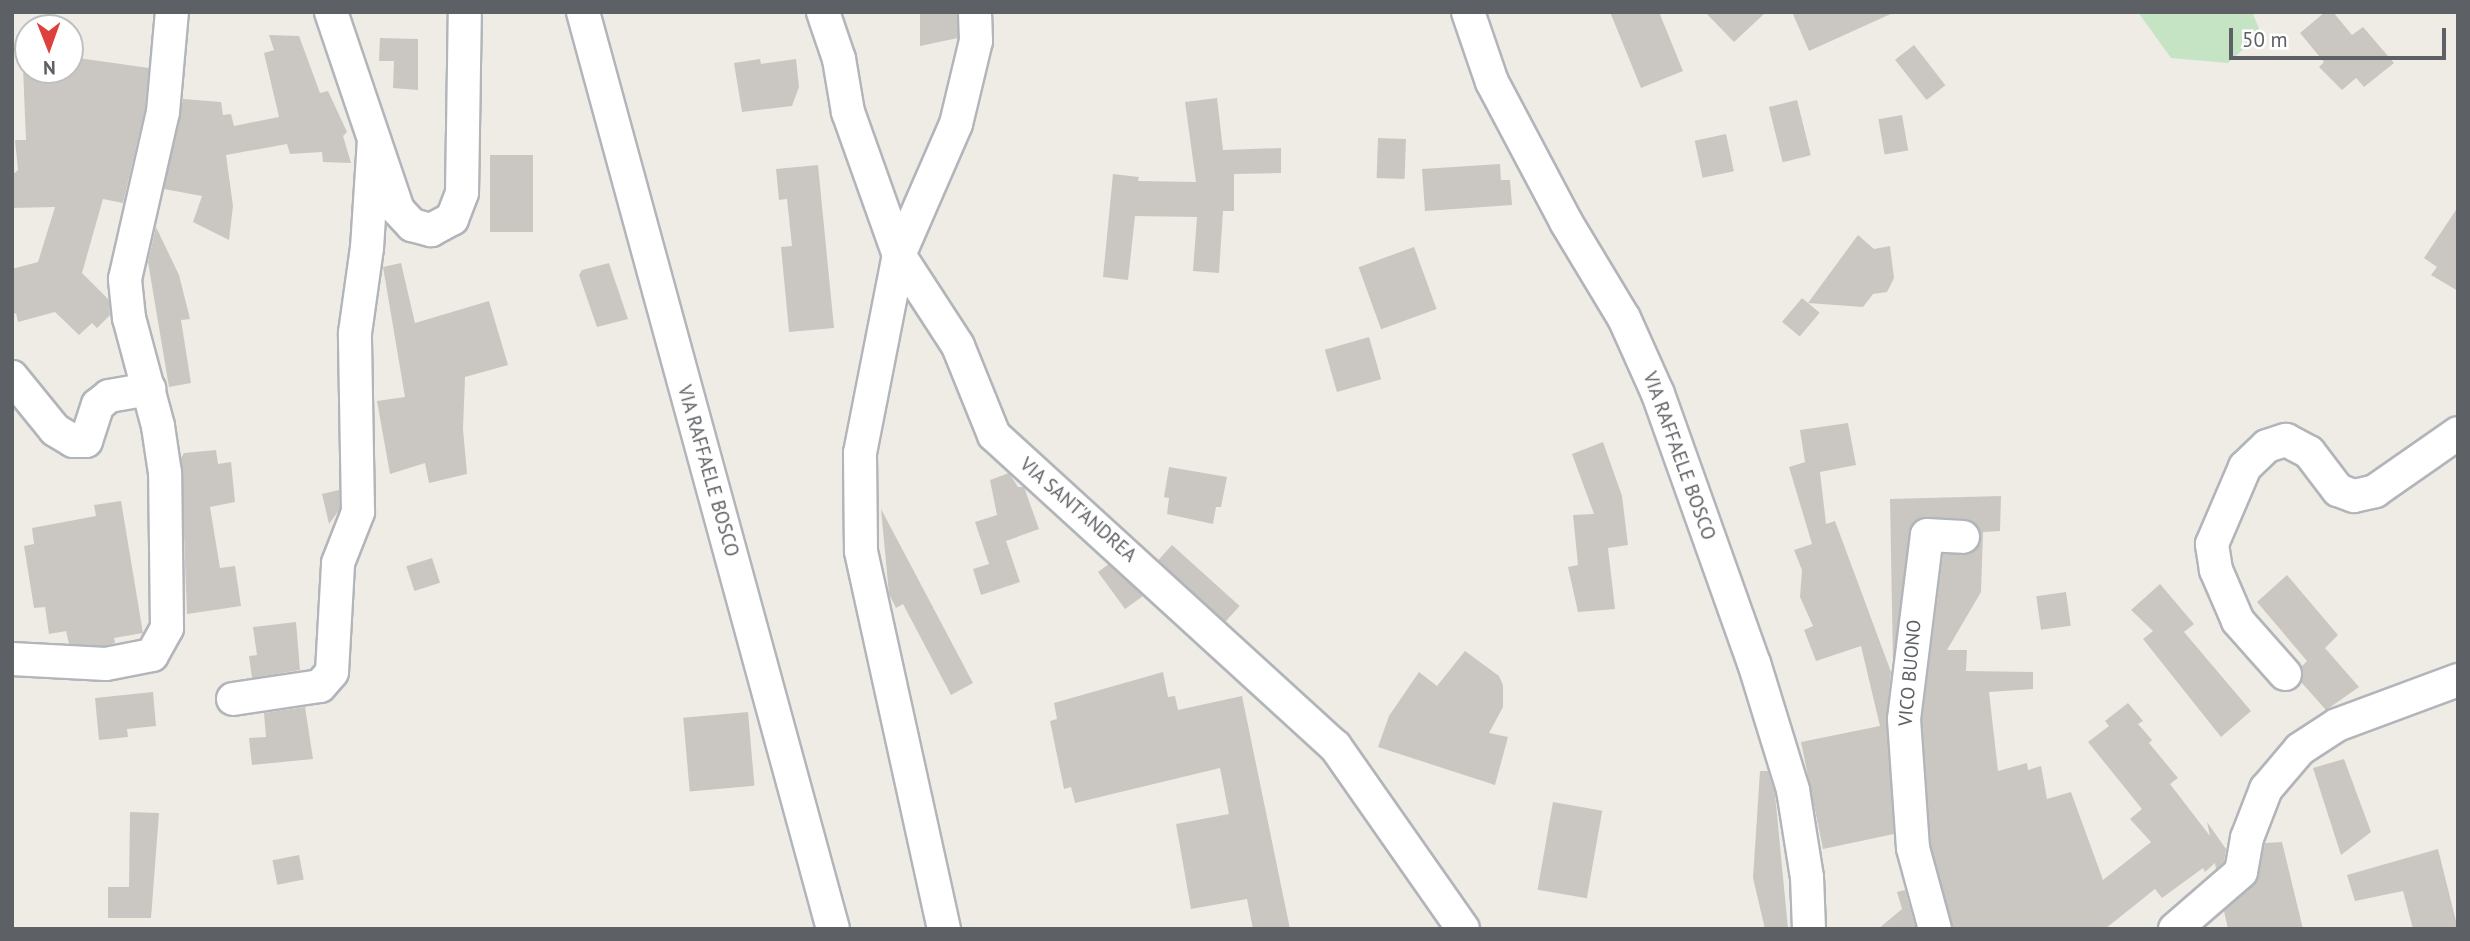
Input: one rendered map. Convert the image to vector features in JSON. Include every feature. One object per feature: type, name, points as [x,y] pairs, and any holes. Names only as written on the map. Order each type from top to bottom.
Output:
[{"type":"street","points":[[12,659],[106,664],[152,655],[167,628],[164,473],[147,381],[129,318],[125,279],[163,112],[172,12]]},
{"type":"street","points":[[331,12],[398,210],[412,225],[431,230],[452,219],[463,193],[466,12]]},
{"type":"street","name":"VIA RAFFAELE BOSCO","points":[[583,12],[833,929]]},
{"type":"street","name":"VIA SANT'ANDREA","points":[[823,12],[839,60],[848,113],[899,255],[958,346],[994,435],[1335,746],[1462,929]]},
{"type":"street","points":[[944,929],[861,551],[860,453],[899,255],[957,124],[976,41],[975,12]]},
{"type":"street","name":"VIA RAFFAELE BOSCO","points":[[1468,12],[1492,82],[1566,222],[1624,318],[1658,394],[1754,663],[1793,790],[1807,877],[1809,929]]},
{"type":"street","points":[[233,699],[320,687],[332,672],[337,635],[338,564],[358,512],[355,333],[367,248],[374,140]]},
{"type":"street","points":[[12,377],[55,430],[74,441],[86,441],[98,405],[110,396],[147,381]]},
{"type":"street","points":[[2286,674],[2238,621],[2216,570],[2212,544],[2245,467],[2267,446],[2286,440],[2309,452],[2338,490],[2354,496],[2375,491],[2458,433]]},
{"type":"street","name":"VICO BUONO","points":[[1935,929],[1913,848],[1904,719],[1927,535],[1963,537]]},
{"type":"street","points":[[2175,929],[2241,872],[2247,838],[2266,789],[2300,748],[2337,725],[2458,680]]},
{"type":"green space","points":[[2138,12],[2252,12],[2261,33],[2228,63],[2171,58]]},
{"type":"building","points":[[920,12],[957,12],[958,38],[920,46]]},
{"type":"building","points":[[1610,12],[1659,12],[1683,71],[1641,88]]},
{"type":"building","points":[[1705,12],[1766,12],[1734,42]]},
{"type":"building","points":[[1792,12],[1895,12],[1809,51]]},
{"type":"building","points":[[2325,12],[2333,12],[2352,35],[2363,27],[2394,63],[2364,87],[2356,78],[2342,90],[2319,67],[2324,62],[2300,33]]},
{"type":"building","points":[[269,35],[299,36],[320,93],[328,91],[347,132],[343,136],[351,163],[323,162],[322,152],[290,154],[287,144],[226,155],[233,206],[229,240],[193,222],[202,196],[164,189],[183,99],[221,102],[223,115],[231,114],[234,126],[279,117],[264,53],[274,50]]},
{"type":"building","points":[[380,38],[418,39],[418,90],[393,88],[394,61],[379,61]]},
{"type":"building","points":[[1914,45],[1945,85],[1926,100],[1895,60]]},
{"type":"building","points":[[84,59],[149,68],[145,109],[123,203],[103,199],[82,273],[109,300],[110,315],[97,328],[92,323],[79,335],[55,312],[18,322],[16,313],[12,315],[12,269],[38,262],[55,207],[12,208],[12,175],[18,170],[15,140],[26,140],[24,84],[84,84]]},
{"type":"building","points":[[760,59],[761,64],[796,59],[799,87],[792,106],[742,112],[734,63]]},
{"type":"building","points":[[1217,98],[1223,150],[1281,148],[1281,173],[1234,174],[1234,211],[1223,211],[1219,273],[1193,271],[1197,217],[1135,216],[1128,280],[1103,277],[1113,174],[1139,177],[1138,181],[1196,182],[1185,102]]},
{"type":"building","points":[[1797,100],[1811,155],[1783,162],[1769,107]]},
{"type":"building","points":[[1902,115],[1908,150],[1885,155],[1878,119]]},
{"type":"building","points":[[1726,134],[1734,171],[1703,178],[1695,141]]},
{"type":"building","points":[[1378,138],[1406,139],[1405,179],[1377,178]]},
{"type":"building","points":[[490,155],[533,155],[533,232],[490,232]]},
{"type":"building","points":[[1500,164],[1501,180],[1510,180],[1512,205],[1425,211],[1422,169]]},
{"type":"building","points":[[818,165],[834,328],[789,332],[781,247],[792,246],[787,199],[779,200],[776,169]]},
{"type":"building","points":[[2458,207],[2458,291],[2431,275],[2437,267],[2424,258]]},
{"type":"building","points":[[156,227],[179,275],[190,319],[181,320],[191,383],[169,387],[148,262]]},
{"type":"building","points":[[1858,235],[1874,249],[1890,246],[1894,278],[1887,292],[1873,294],[1863,307],[1808,303]]},
{"type":"building","points":[[1414,247],[1437,309],[1381,329],[1359,267]]},
{"type":"building","points":[[401,263],[415,323],[489,301],[508,365],[465,377],[463,429],[467,474],[429,483],[425,463],[390,474],[377,401],[405,397],[383,267]]},
{"type":"building","points":[[609,263],[628,319],[597,327],[579,275],[582,270]]},
{"type":"building","points":[[1802,298],[1820,313],[1800,337],[1782,322]]},
{"type":"building","points":[[1369,337],[1381,379],[1337,392],[1325,350]]},
{"type":"building","points":[[1848,423],[1856,465],[1820,472],[1826,524],[1835,521],[1891,672],[1886,720],[1894,834],[1823,849],[1801,742],[1880,726],[1861,646],[1816,661],[1804,630],[1813,626],[1800,597],[1802,570],[1794,550],[1812,544],[1789,467],[1805,462],[1800,430]]},
{"type":"building","points":[[1603,442],[1622,496],[1628,545],[1608,548],[1615,609],[1578,612],[1568,567],[1578,565],[1573,515],[1594,514],[1572,454]]},
{"type":"building","points":[[216,450],[218,464],[231,462],[235,502],[210,507],[220,568],[235,566],[241,606],[187,614],[181,458],[184,453]]},
{"type":"building","points":[[1169,467],[1227,477],[1221,507],[1216,507],[1213,524],[1167,514],[1169,498],[1164,497]]},
{"type":"building","points":[[1009,473],[1018,487],[1024,487],[1039,529],[1006,541],[1020,582],[981,595],[973,569],[989,564],[975,522],[997,515],[990,480]]},
{"type":"building","points":[[339,490],[340,509],[329,524],[322,494]]},
{"type":"building","points":[[2001,496],[2000,531],[1983,532],[1981,592],[1947,650],[1967,650],[1966,671],[2033,672],[2033,689],[1989,692],[1998,771],[2027,763],[2028,770],[2041,766],[2047,799],[2071,792],[2103,880],[2151,842],[2130,819],[2142,809],[2088,742],[2109,726],[2105,721],[2128,703],[2143,721],[2138,724],[2152,740],[2149,743],[2178,778],[2170,784],[2210,836],[2207,822],[2226,849],[2224,862],[2216,869],[2215,863],[2205,872],[2203,868],[2162,898],[2155,889],[2105,929],[1953,929],[1931,845],[1922,720],[1943,554],[1971,554],[1981,537],[1974,522],[1964,519],[1927,517],[1912,525],[1893,662],[1890,499]]},
{"type":"building","points":[[121,501],[143,633],[114,638],[115,643],[104,646],[69,644],[66,631],[49,634],[45,607],[34,608],[24,546],[34,544],[32,528],[96,516],[94,505]]},
{"type":"building","points":[[881,509],[973,683],[951,695],[903,604],[896,608],[889,594]]},
{"type":"building","points":[[1172,545],[1240,606],[1226,621],[1158,561]]},
{"type":"building","points":[[432,558],[440,583],[414,591],[406,566]]},
{"type":"building","points":[[1109,564],[1143,596],[1125,609],[1098,572]]},
{"type":"building","points":[[2287,575],[2338,635],[2325,648],[2359,687],[2326,710],[2301,682],[2301,667],[2307,661],[2257,602]]},
{"type":"building","points":[[2160,584],[2194,624],[2184,632],[2251,711],[2221,737],[2143,639],[2153,631],[2131,610]]},
{"type":"building","points":[[2066,592],[2071,626],[2041,630],[2036,596]]},
{"type":"building","points":[[296,622],[300,670],[252,678],[249,656],[257,655],[253,627]]},
{"type":"building","points":[[1465,651],[1499,676],[1503,685],[1503,707],[1489,733],[1508,737],[1495,785],[1378,747],[1389,716],[1419,672],[1437,686]]},
{"type":"building","points":[[1163,672],[1168,697],[1175,696],[1178,710],[1242,696],[1290,929],[1253,929],[1247,899],[1191,909],[1176,824],[1229,814],[1220,768],[1075,803],[1071,787],[1064,789],[1050,721],[1057,719],[1054,703]]},
{"type":"building","points":[[153,692],[156,726],[127,729],[128,737],[99,740],[95,698]]},
{"type":"building","points":[[305,707],[313,759],[252,765],[249,738],[266,737],[264,713]]},
{"type":"building","points":[[748,712],[754,786],[690,791],[683,718]]},
{"type":"building","points":[[2344,759],[2371,832],[2341,855],[2313,768]]},
{"type":"building","points":[[1760,771],[1768,771],[1775,794],[1788,929],[1765,929],[1753,878]]},
{"type":"building","points":[[1553,802],[1602,811],[1587,898],[1538,890]]},
{"type":"building","points":[[130,812],[159,813],[151,918],[108,918],[108,887],[129,887]]},
{"type":"building","points":[[2282,842],[2303,929],[2228,929],[2224,911],[2254,885],[2265,843]]},
{"type":"building","points":[[2438,849],[2458,929],[2413,929],[2403,891],[2355,901],[2347,875]]},
{"type":"building","points":[[299,855],[304,880],[277,885],[272,860]]},
{"type":"building","points":[[1905,890],[1916,929],[1878,929],[1902,909],[1897,892]]}]
